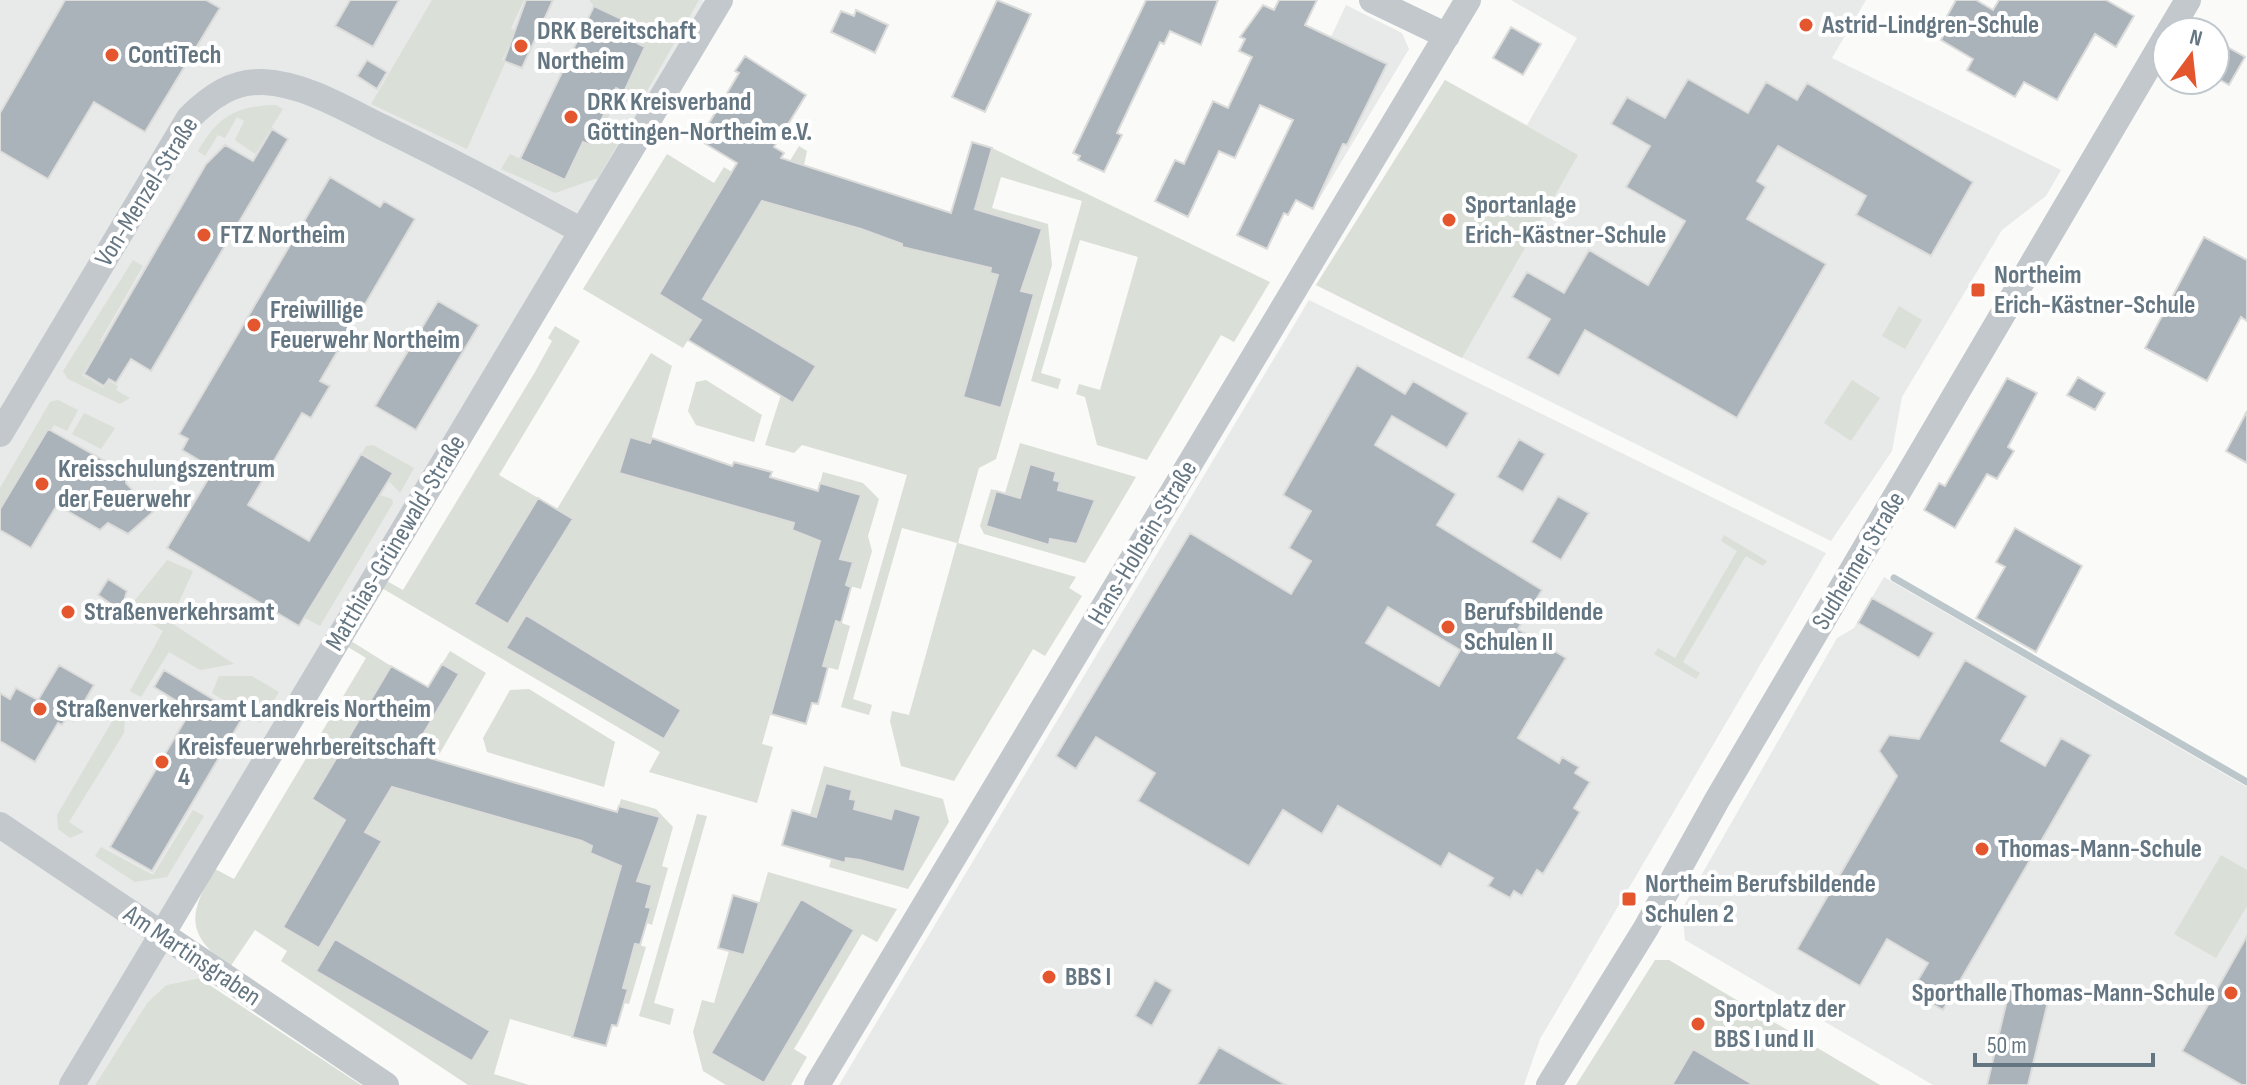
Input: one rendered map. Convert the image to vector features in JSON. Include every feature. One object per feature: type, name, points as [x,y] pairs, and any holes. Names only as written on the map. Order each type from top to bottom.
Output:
[{"type":"street","name":"Matthias-Grünewald-Straße","points":[[72,1085],[159,934],[720,0]]},
{"type":"street","points":[[1372,0],[1447,36]]},
{"type":"street","name":"Hans-Holbein-Straße","points":[[817,1085],[1468,0]]},
{"type":"street","name":"Sudheimer Straße","points":[[1549,1085],[1646,928],[1717,800],[2151,63]]},
{"type":"street","name":"Von-Menzel-Straße","points":[[0,434],[189,118],[208,99],[234,86],[263,82],[300,89],[489,180],[582,231]]},
{"type":"street","name":"Am Martinsgraben","points":[[0,825],[386,1085]]},
{"type":"shaded area","points":[[0,0],[703,0],[707,11],[150,939],[203,974],[200,978],[166,985],[147,1003],[95,1085],[0,1085]]},
{"type":"shaded area","points":[[432,0],[524,0],[511,28],[515,31],[502,60],[505,63],[467,149],[371,104]]},
{"type":"shaded area","points":[[589,0],[699,0],[636,110],[617,100],[605,124],[623,135],[598,178],[555,193],[501,169],[510,154],[565,180],[583,142],[590,144],[616,88],[624,91],[645,47],[637,43],[643,29],[594,6]]},
{"type":"shaded area","points":[[1511,0],[1866,0],[1832,58],[2061,170],[2046,196],[2002,230],[1902,397],[1892,451],[1831,541],[1316,285],[1445,80],[1527,125],[1577,38]]},
{"type":"shaded area","points":[[1346,5],[1402,33],[1409,49],[1313,209],[1262,184]]},
{"type":"shaded area","name":"Sportanlage Erich-Kästner-Schule","points":[[1445,80],[1578,155],[1462,358],[1316,285]]},
{"type":"shaded area","points":[[276,105],[283,109],[255,154],[235,140],[244,121],[237,117],[225,138],[218,135],[205,156],[198,151],[213,130],[229,116],[249,108]]},
{"type":"shaded area","points":[[799,146],[807,151],[804,165],[951,213],[978,198],[992,148],[1270,282],[1234,342],[1221,335],[1147,460],[1097,445],[1085,397],[1076,394],[1079,384],[1100,390],[1138,257],[1080,240],[1041,373],[1061,379],[1058,389],[1031,381],[1082,201],[1001,177],[992,208],[1048,224],[1052,265],[996,459],[979,468],[958,543],[1076,577],[1069,588],[1082,596],[1045,656],[1033,649],[954,781],[901,766],[890,721],[892,711],[909,715],[957,543],[902,528],[853,699],[872,705],[869,715],[841,707],[907,475],[802,445],[794,453],[765,445],[781,395],[794,402],[815,366],[711,303],[683,348],[583,289],[667,154],[714,183],[724,167],[769,195]]},
{"type":"shaded area","points":[[133,260],[143,266],[100,341],[106,345],[98,360],[92,357],[82,375],[104,388],[109,381],[118,386],[116,390],[130,398],[120,404],[68,379],[63,371]]},
{"type":"shaded area","name":"Berufsbildende Schulen II","points":[[1309,300],[1826,553],[1540,1039],[1524,1085],[839,1085]]},
{"type":"shaded area","points":[[1899,306],[1922,320],[1905,349],[1882,336]]},
{"type":"shaded area","points":[[555,326],[580,341],[499,475],[557,509],[651,353],[672,366],[650,443],[630,437],[620,473],[794,523],[792,530],[820,541],[762,744],[773,747],[757,803],[649,772],[660,752],[380,587],[385,580],[403,590],[535,372],[552,341],[548,338]]},
{"type":"shaded area","points":[[706,380],[762,415],[754,442],[696,425],[688,411],[696,382]]},
{"type":"shaded area","points":[[1852,380],[1880,398],[1851,441],[1824,423]]},
{"type":"shaded area","points":[[58,400],[78,410],[67,431],[54,425],[0,516],[0,488],[50,402]]},
{"type":"shaded area","points":[[84,413],[115,428],[101,449],[72,434]]},
{"type":"shaded area","points":[[1020,443],[1136,477],[1085,563],[984,534],[980,526],[991,489],[1005,493]]},
{"type":"shaded area","points":[[373,445],[414,468],[400,493],[389,481],[393,473],[362,453],[366,446]]},
{"type":"shaded area","points":[[823,472],[863,483],[879,499],[868,536],[872,551],[861,589],[846,585],[853,563],[840,559],[860,495],[820,483]]},
{"type":"shaded area","points":[[380,495],[392,499],[393,503],[320,626],[305,618]]},
{"type":"shaded area","points":[[1724,535],[1767,561],[1763,566],[1746,556],[1741,564],[1683,662],[1700,673],[1696,679],[1654,654],[1658,648],[1675,658],[1737,551],[1721,541]]},
{"type":"shaded area","points":[[167,560],[193,571],[170,622],[234,664],[200,670],[169,652],[141,697],[130,691],[163,631],[128,609]]},
{"type":"shaded area","name":"Thomas-Mann-Schule","points":[[1884,577],[2247,787],[2247,1085],[1933,1085],[1685,940],[1682,909],[1837,638],[1854,628]]},
{"type":"shaded area","points":[[836,621],[850,626],[838,670],[823,666]]},
{"type":"shaded area","points":[[351,641],[391,666],[312,800],[365,831],[459,674],[442,664],[450,651],[486,673],[436,760],[423,757],[412,793],[582,841],[592,846],[591,853],[621,866],[572,1037],[510,1019],[494,1074],[529,1085],[468,1085],[281,961],[287,951],[255,930],[230,967],[215,955],[198,933],[196,911],[215,869],[234,879],[366,658],[348,647]]},
{"type":"shaded area","points":[[219,676],[252,676],[279,692],[260,723],[212,693]]},
{"type":"shaded area","points":[[529,689],[615,742],[604,787],[487,752],[483,738],[510,690]]},
{"type":"shaded area","points":[[120,708],[125,716],[124,733],[69,822],[84,832],[70,838],[58,829],[57,815]]},
{"type":"shaded area","points":[[824,766],[943,799],[949,822],[908,889],[829,867],[831,860],[844,863],[846,858],[859,860],[852,814],[856,801],[850,799],[852,790],[826,783],[817,818],[810,815]]},
{"type":"shaded area","points":[[621,799],[656,809],[673,827],[662,866],[668,868],[652,925],[647,923],[651,908],[646,907],[652,886],[637,881],[660,817],[619,806]]},
{"type":"shaded area","points":[[193,810],[204,816],[167,877],[135,882],[95,856],[101,847],[153,875]]},
{"type":"shaded area","points":[[697,814],[707,816],[654,1003],[674,1009],[670,1025],[639,1016]]},
{"type":"shaded area","points":[[2221,855],[2247,870],[2247,906],[2216,958],[2174,934]]},
{"type":"shaded area","points":[[768,872],[897,909],[877,942],[862,934],[794,1049],[807,1057],[791,1085],[726,1085],[703,1071],[693,1032],[702,1000],[714,1003],[729,951],[744,955]]},
{"type":"shaded area","points":[[635,944],[646,947],[629,1004],[624,1003],[628,990],[623,988]]},
{"type":"shaded area","name":"Sportplatz der BBS I und II","points":[[1655,960],[1669,960],[1880,1085],[1576,1085]]},
{"type":"shaded area","points":[[200,978],[361,1085],[95,1085],[147,1003],[166,985]]},
{"type":"building","name":"ContiTech","points":[[65,0],[206,0],[220,8],[145,132],[94,102],[48,179],[0,151],[0,113]]},
{"type":"building","points":[[350,0],[399,0],[373,47],[335,26]]},
{"type":"building","name":"DRK Bereitschaft Northeim","points":[[526,0],[553,0],[522,68],[504,61]]},
{"type":"building","points":[[997,0],[1031,14],[985,112],[952,97]]},
{"type":"building","points":[[1146,0],[1218,0],[1201,45],[1170,31],[1164,44],[1160,42],[1117,133],[1122,135],[1104,172],[1078,160],[1080,156],[1073,153]]},
{"type":"building","points":[[1279,0],[1317,0],[1305,25],[1387,64],[1347,145],[1343,144],[1313,209],[1296,200],[1288,215],[1284,213],[1267,249],[1237,235],[1293,120],[1260,105],[1235,158],[1219,151],[1188,217],[1155,201],[1175,160],[1184,164],[1213,101],[1228,108],[1252,57],[1239,51],[1245,39],[1240,37],[1263,5],[1274,10]]},
{"type":"building","points":[[1956,0],[1976,0],[1993,10],[1999,0],[2106,0],[2134,16],[2116,47],[2095,34],[2057,100],[2024,82],[2015,97],[1967,70],[1973,59],[1941,40],[1946,30],[1941,27]]},
{"type":"building","name":"DRK Kreisverband Göttingen-Northeim e.V.","points":[[594,6],[643,29],[637,43],[645,47],[624,92],[616,88],[590,145],[583,142],[565,180],[520,159]]},
{"type":"building","points":[[856,10],[888,25],[875,53],[831,32],[841,11],[854,16]]},
{"type":"building","points":[[1511,27],[1541,44],[1523,75],[1493,58]]},
{"type":"building","points":[[2231,49],[2245,57],[2231,82]]},
{"type":"building","points":[[745,56],[806,95],[774,147],[784,153],[781,158],[951,213],[972,142],[992,148],[975,209],[1042,229],[1021,291],[1034,294],[1001,408],[963,397],[998,275],[990,273],[991,268],[902,247],[902,244],[861,229],[762,201],[703,299],[816,366],[793,403],[688,340],[701,320],[659,294],[737,163],[699,140],[739,73],[735,71]]},
{"type":"building","points":[[367,60],[387,72],[377,89],[357,76]]},
{"type":"building","points":[[1688,79],[1748,113],[1766,82],[1797,100],[1807,83],[1973,182],[1931,256],[1856,215],[1866,196],[1778,146],[1757,181],[1766,187],[1747,219],[1826,264],[1737,418],[1585,330],[1559,376],[1527,358],[1550,319],[1512,297],[1527,272],[1564,293],[1589,250],[1648,285],[1685,221],[1626,187],[1650,146],[1611,124],[1627,97],[1665,118]]},
{"type":"building","points":[[272,129],[288,139],[151,371],[131,359],[116,383],[109,379],[104,386],[84,374],[206,164],[225,145],[253,161]]},
{"type":"building","points":[[330,177],[380,207],[384,201],[415,219],[320,381],[330,386],[311,418],[302,413],[248,505],[309,541],[361,454],[393,473],[299,626],[167,548],[214,469],[182,450],[188,439],[179,434]]},
{"type":"building","points":[[2204,237],[2247,260],[2247,321],[2241,317],[2207,381],[2145,348]]},
{"type":"building","points":[[438,301],[479,325],[416,430],[375,406]]},
{"type":"building","points":[[1357,365],[1405,394],[1413,381],[1468,413],[1447,448],[1392,416],[1375,445],[1456,494],[1437,525],[1542,590],[1518,629],[1566,658],[1518,738],[1559,763],[1562,757],[1579,767],[1575,773],[1590,782],[1574,808],[1580,812],[1567,834],[1543,874],[1537,870],[1522,896],[1514,891],[1510,898],[1488,886],[1493,878],[1449,853],[1441,867],[1338,806],[1322,834],[1283,810],[1249,866],[1138,801],[1155,773],[1096,737],[1076,769],[1056,756],[1190,533],[1291,594],[1311,561],[1289,548],[1311,511],[1283,495]],"holes":[[[1388,607],[1460,650],[1439,686],[1366,643]]]},
{"type":"building","points":[[2078,377],[2105,393],[2095,410],[2067,395]]},
{"type":"building","points":[[2007,378],[2037,393],[2008,447],[2014,451],[1997,479],[1987,474],[1955,528],[1924,510],[1939,483],[1945,486]]},
{"type":"building","points":[[2247,411],[2247,463],[2226,451]]},
{"type":"building","points":[[48,429],[128,474],[126,483],[153,512],[128,534],[108,523],[100,530],[57,505],[31,548],[0,530],[0,509]]},
{"type":"building","points":[[630,437],[650,443],[652,438],[732,466],[734,462],[772,472],[770,477],[818,491],[820,483],[861,495],[840,559],[853,562],[846,585],[851,587],[841,623],[836,621],[823,666],[828,667],[818,704],[812,703],[806,724],[771,714],[820,541],[792,530],[794,523],[619,473]]},
{"type":"building","points":[[1519,439],[1545,454],[1523,492],[1497,477]]},
{"type":"building","points":[[1030,464],[1056,472],[1054,480],[1060,482],[1058,490],[1095,500],[1077,544],[1050,539],[1049,545],[986,526],[996,491],[1020,498]]},
{"type":"building","points":[[1558,496],[1589,513],[1561,560],[1531,542]]},
{"type":"building","points":[[538,498],[573,519],[508,624],[474,604]]},
{"type":"building","points":[[2015,528],[2082,566],[2036,652],[1976,618],[2005,567],[1996,562]]},
{"type":"building","points":[[108,579],[127,591],[121,611],[98,595]]},
{"type":"building","points":[[1872,598],[1934,633],[1919,658],[1858,623]]},
{"type":"building","points":[[526,615],[681,710],[664,739],[506,648]]},
{"type":"building","name":"Thomas-Mann-Schule","points":[[1965,660],[2027,696],[2001,741],[2045,766],[2061,738],[2091,755],[1943,1010],[1911,992],[1928,963],[1887,939],[1860,986],[1797,949],[1897,776],[1879,751],[1889,735],[1919,739]]},
{"type":"building","points":[[442,664],[459,674],[412,753],[617,812],[619,806],[660,817],[637,881],[652,885],[646,907],[651,908],[640,945],[635,944],[623,988],[628,989],[617,1026],[612,1025],[606,1046],[572,1037],[621,866],[590,853],[592,846],[582,841],[392,787],[365,832],[382,841],[319,948],[283,927],[345,820],[312,799],[391,666],[428,687]]},
{"type":"building","name":"Straßenverkehrsamt Landkreis Northeim","points":[[59,665],[94,685],[73,721],[67,717],[62,725],[58,723],[35,762],[0,741],[0,693],[10,699],[16,688],[38,700]]},
{"type":"building","points":[[164,670],[243,717],[152,871],[110,847],[191,710],[154,687]]},
{"type":"building","points":[[826,783],[852,790],[850,799],[856,800],[854,809],[891,819],[894,808],[921,816],[904,872],[860,860],[846,858],[845,863],[782,845],[792,810],[816,817]]},
{"type":"building","points":[[733,895],[759,903],[744,955],[718,948]]},
{"type":"building","points":[[801,899],[854,930],[764,1083],[711,1053]]},
{"type":"building","name":"Sporthalle Thomas-Mann-Schule","points":[[2247,936],[2247,1085],[2242,1085],[2182,1051]]},
{"type":"building","points":[[335,939],[490,1031],[472,1061],[316,971]]},
{"type":"building","points":[[1155,980],[1172,990],[1152,1026],[1135,1016]]},
{"type":"building","points":[[2011,983],[2050,993],[2028,1085],[1987,1085]]},
{"type":"building","points":[[1219,1047],[1286,1085],[1197,1085]]},
{"type":"building","points":[[1693,1049],[1725,1068],[1754,1085],[1672,1085]]},
{"type":"waterway","points":[[1894,578],[2247,782]]},
{"type":"place","name":"Astrid-Lindgren-Schule","points":[[1806,25]]},
{"type":"place","name":"DRK Bereitschaft Northeim","points":[[521,46]]},
{"type":"place","name":"ContiTech","points":[[112,55]]},
{"type":"place","name":"DRK Kreisverband Göttingen-Northeim e.V.","points":[[571,117]]},
{"type":"place","name":"Sportanlage Erich-Kästner-Schule","points":[[1449,220]]},
{"type":"place","name":"FTZ Northeim","points":[[204,235]]},
{"type":"place","name":"Northeim Erich-Kästner-Schule","points":[[1978,290]]},
{"type":"place","name":"Freiwillige Feuerwehr Northeim","points":[[254,325]]},
{"type":"place","name":"Kreisschulungszentrum der Feuerwehr","points":[[42,484]]},
{"type":"place","name":"Straßenverkehrsamt","points":[[68,612]]},
{"type":"place","name":"Berufsbildende Schulen II","points":[[1448,627]]},
{"type":"place","name":"Straßenverkehrsamt Landkreis Northeim","points":[[40,709]]},
{"type":"place","name":"Kreisfeuerwehrbereitschaft 4","points":[[162,762]]},
{"type":"place","name":"Thomas-Mann-Schule","points":[[1982,849]]},
{"type":"place","name":"Northeim Berufsbildende Schulen 2","points":[[1629,899]]},
{"type":"place","name":"BBS I","points":[[1049,977]]},
{"type":"place","name":"Sporthalle Thomas-Mann-Schule","points":[[2231,993]]},
{"type":"place","name":"Sportplatz der BBS I und II","points":[[1698,1024]]}]
